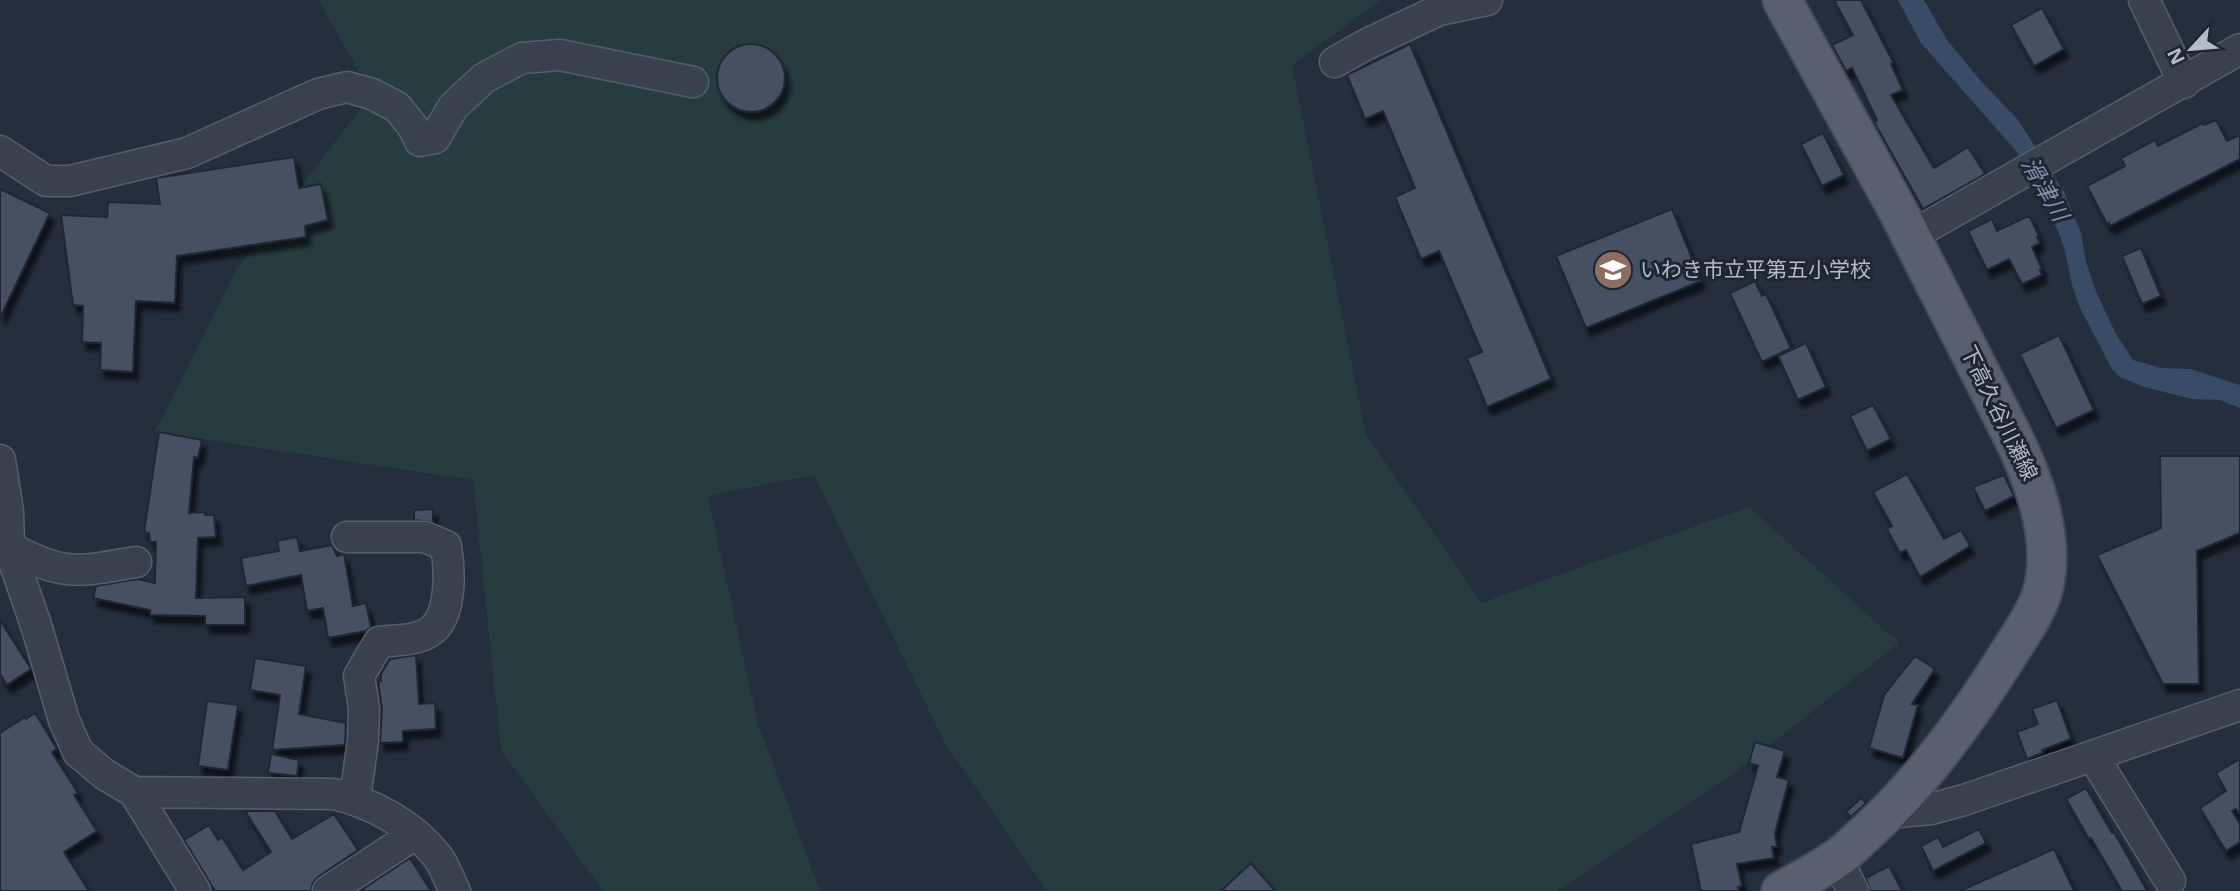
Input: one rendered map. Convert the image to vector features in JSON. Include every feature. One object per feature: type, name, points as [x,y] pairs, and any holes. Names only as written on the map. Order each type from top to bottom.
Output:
[{"type":"main road","name":"下高久谷川瀬線","points":[[1781,891],[1845,875],[1888,813],[1925,772],[1977,702],[2035,610],[2045,581],[2046,549],[2038,496],[2028,467],[1911,236],[1782,0]]},
{"type":"street","points":[[1335,62],[1439,10],[1487,0]]},
{"type":"street","points":[[2144,0],[2184,83]]},
{"type":"street","points":[[1911,236],[2240,49]]},
{"type":"street","points":[[0,151],[46,181],[70,181],[187,153],[318,94],[347,87],[372,94],[397,107],[420,141],[435,138],[453,107],[484,78],[522,58],[560,55],[693,82]]},
{"type":"street","points":[[0,460],[8,511],[4,543],[36,625],[64,720],[78,752],[104,774],[134,792],[187,888]]},
{"type":"street","points":[[347,537],[425,537],[446,546],[450,571],[442,619],[432,631],[416,638],[379,642],[359,676],[365,708],[355,799]]},
{"type":"street","points":[[4,543],[38,563],[60,570],[84,570],[136,562]]},
{"type":"street","points":[[1888,813],[1931,809],[1964,800],[2240,705]]},
{"type":"street","points":[[2093,755],[2170,881]]},
{"type":"street","points":[[134,792],[334,794],[355,799],[382,812],[415,834],[439,859],[455,891]]},
{"type":"street","points":[[328,891],[415,834]]},
{"type":"green space","points":[[318,0],[1381,0],[1292,65],[1366,434],[1481,603],[1749,507],[1899,643],[1738,770],[1558,891],[1047,891],[945,743],[814,475],[708,496],[758,724],[820,891],[603,891],[501,750],[473,480],[155,432],[236,270],[372,94]]},
{"type":"water","name":"滑津川","points":[[1898,0],[1924,0],[1947,40],[2018,120],[2064,192],[2081,233],[2086,262],[2097,294],[2116,334],[2133,360],[2161,368],[2190,369],[2240,385],[2240,408],[2220,400],[2192,399],[2145,387],[2120,377],[2112,369],[2079,306],[2059,233],[2017,152],[1921,43]]},
{"type":"building","points":[[1834,0],[1861,0],[1893,62],[1891,64],[1903,90],[1891,95],[1934,168],[1968,147],[1985,174],[1923,209],[1874,122],[1877,120],[1852,68],[1846,71],[1832,45],[1853,35]]},
{"type":"building","points":[[2042,8],[2064,49],[2034,66],[2011,25]]},
{"type":"building","points":[[751,44],[764,47],[775,54],[782,65],[785,78],[782,91],[775,102],[764,109],[751,112],[738,109],[727,102],[720,91],[717,78],[720,65],[727,54],[738,47]]},
{"type":"building","points":[[1410,44],[1551,379],[1487,407],[1467,358],[1482,352],[1439,251],[1421,259],[1395,197],[1415,188],[1383,111],[1365,119],[1347,75]]},
{"type":"building","points":[[2216,120],[2227,141],[2240,135],[2240,159],[2110,226],[2107,224],[2087,186],[2125,166],[2121,158],[2155,140],[2158,146],[2203,123],[2204,125]]},
{"type":"building","points":[[1823,133],[1844,175],[1822,186],[1801,144]]},
{"type":"building","points":[[294,157],[299,188],[321,184],[328,220],[305,226],[306,237],[177,256],[175,303],[136,301],[133,372],[100,370],[101,343],[82,342],[83,306],[73,305],[61,215],[107,217],[108,202],[160,204],[156,178]]},
{"type":"building","points":[[0,189],[50,213],[0,318]]},
{"type":"building","points":[[1672,209],[1701,281],[1586,328],[1556,256]]},
{"type":"building","points":[[2030,217],[2039,236],[2037,237],[2040,243],[2032,247],[2042,275],[2022,284],[2009,259],[1987,270],[1968,231],[1992,219],[1997,231]]},
{"type":"building","points":[[2141,248],[2161,296],[2142,304],[2122,256]]},
{"type":"building","points":[[1755,281],[1762,296],[1766,294],[1791,348],[1762,362],[1730,293]]},
{"type":"building","points":[[2059,335],[2094,410],[2056,428],[2020,354]]},
{"type":"building","points":[[1806,343],[1826,387],[1798,400],[1778,356]]},
{"type":"building","points":[[1873,405],[1891,439],[1867,451],[1850,416]]},
{"type":"building","points":[[159,432],[202,440],[198,458],[194,457],[189,513],[205,512],[205,515],[214,515],[216,537],[198,538],[196,598],[245,597],[245,625],[205,625],[205,616],[150,615],[150,610],[93,598],[96,586],[138,579],[155,583],[156,542],[150,542],[149,533],[144,532]]},
{"type":"building","points":[[2160,456],[2240,456],[2240,533],[2197,551],[2199,684],[2163,684],[2097,555],[2161,528]]},
{"type":"building","points":[[1907,474],[1944,539],[1961,530],[1970,546],[1920,577],[1906,550],[1900,553],[1887,529],[1892,526],[1873,492]]},
{"type":"building","points":[[2004,475],[2014,496],[1985,511],[1973,487]]},
{"type":"building","points":[[433,509],[433,522],[414,520],[414,510]]},
{"type":"building","points":[[297,537],[300,551],[332,545],[337,556],[344,554],[353,606],[366,603],[371,627],[366,631],[328,638],[323,608],[307,611],[301,575],[246,586],[241,558],[279,551],[277,541]]},
{"type":"building","points":[[0,620],[31,669],[7,685],[0,674]]},
{"type":"building","points":[[416,655],[419,704],[435,703],[436,729],[403,731],[403,742],[380,743],[382,709],[378,682],[381,681],[381,674],[390,659]]},
{"type":"building","points":[[1915,656],[1935,669],[1912,704],[1918,705],[1903,758],[1869,748],[1884,695]]},
{"type":"building","points":[[255,658],[306,666],[299,714],[346,723],[345,745],[272,750],[280,695],[250,690]]},
{"type":"building","points":[[2057,700],[2071,739],[2027,759],[2017,732],[2038,724],[2032,709]]},
{"type":"building","points":[[207,701],[238,705],[228,770],[198,766]]},
{"type":"building","points":[[35,713],[57,749],[52,752],[78,793],[74,795],[97,831],[64,852],[89,891],[0,891],[0,733]]},
{"type":"building","points":[[1755,742],[1785,751],[1777,777],[1789,780],[1775,833],[1777,847],[1772,847],[1774,858],[1737,864],[1742,886],[1738,887],[1739,891],[1701,891],[1691,844],[1739,832],[1758,766],[1749,763]]},
{"type":"building","points":[[271,754],[299,760],[297,776],[268,773]]},
{"type":"building","points":[[2240,759],[2240,815],[2236,809],[2232,811],[2240,824],[2240,842],[2226,851],[2200,808],[2226,791],[2216,773]]},
{"type":"building","points":[[2086,788],[2147,891],[2122,891],[2091,838],[2089,839],[2066,799]]},
{"type":"building","points":[[1861,798],[1866,803],[1851,817],[1846,812]]},
{"type":"building","points":[[245,811],[275,811],[292,839],[334,814],[358,850],[318,877],[311,891],[215,891],[184,840],[209,825],[218,840],[222,837],[243,870],[271,852]]},
{"type":"building","points":[[1979,829],[1986,843],[1933,871],[1921,846],[1938,837],[1943,847]]},
{"type":"building","points":[[2054,849],[2074,891],[1960,891]]},
{"type":"building","points":[[410,858],[431,891],[360,891]]},
{"type":"building","points":[[1251,863],[1275,891],[1221,891]]},
{"type":"building","points":[[1889,866],[1902,891],[1870,891],[1866,878]]},
{"type":"place","name":"いわき市立平第五小学校","points":[[1613,270]]}]
